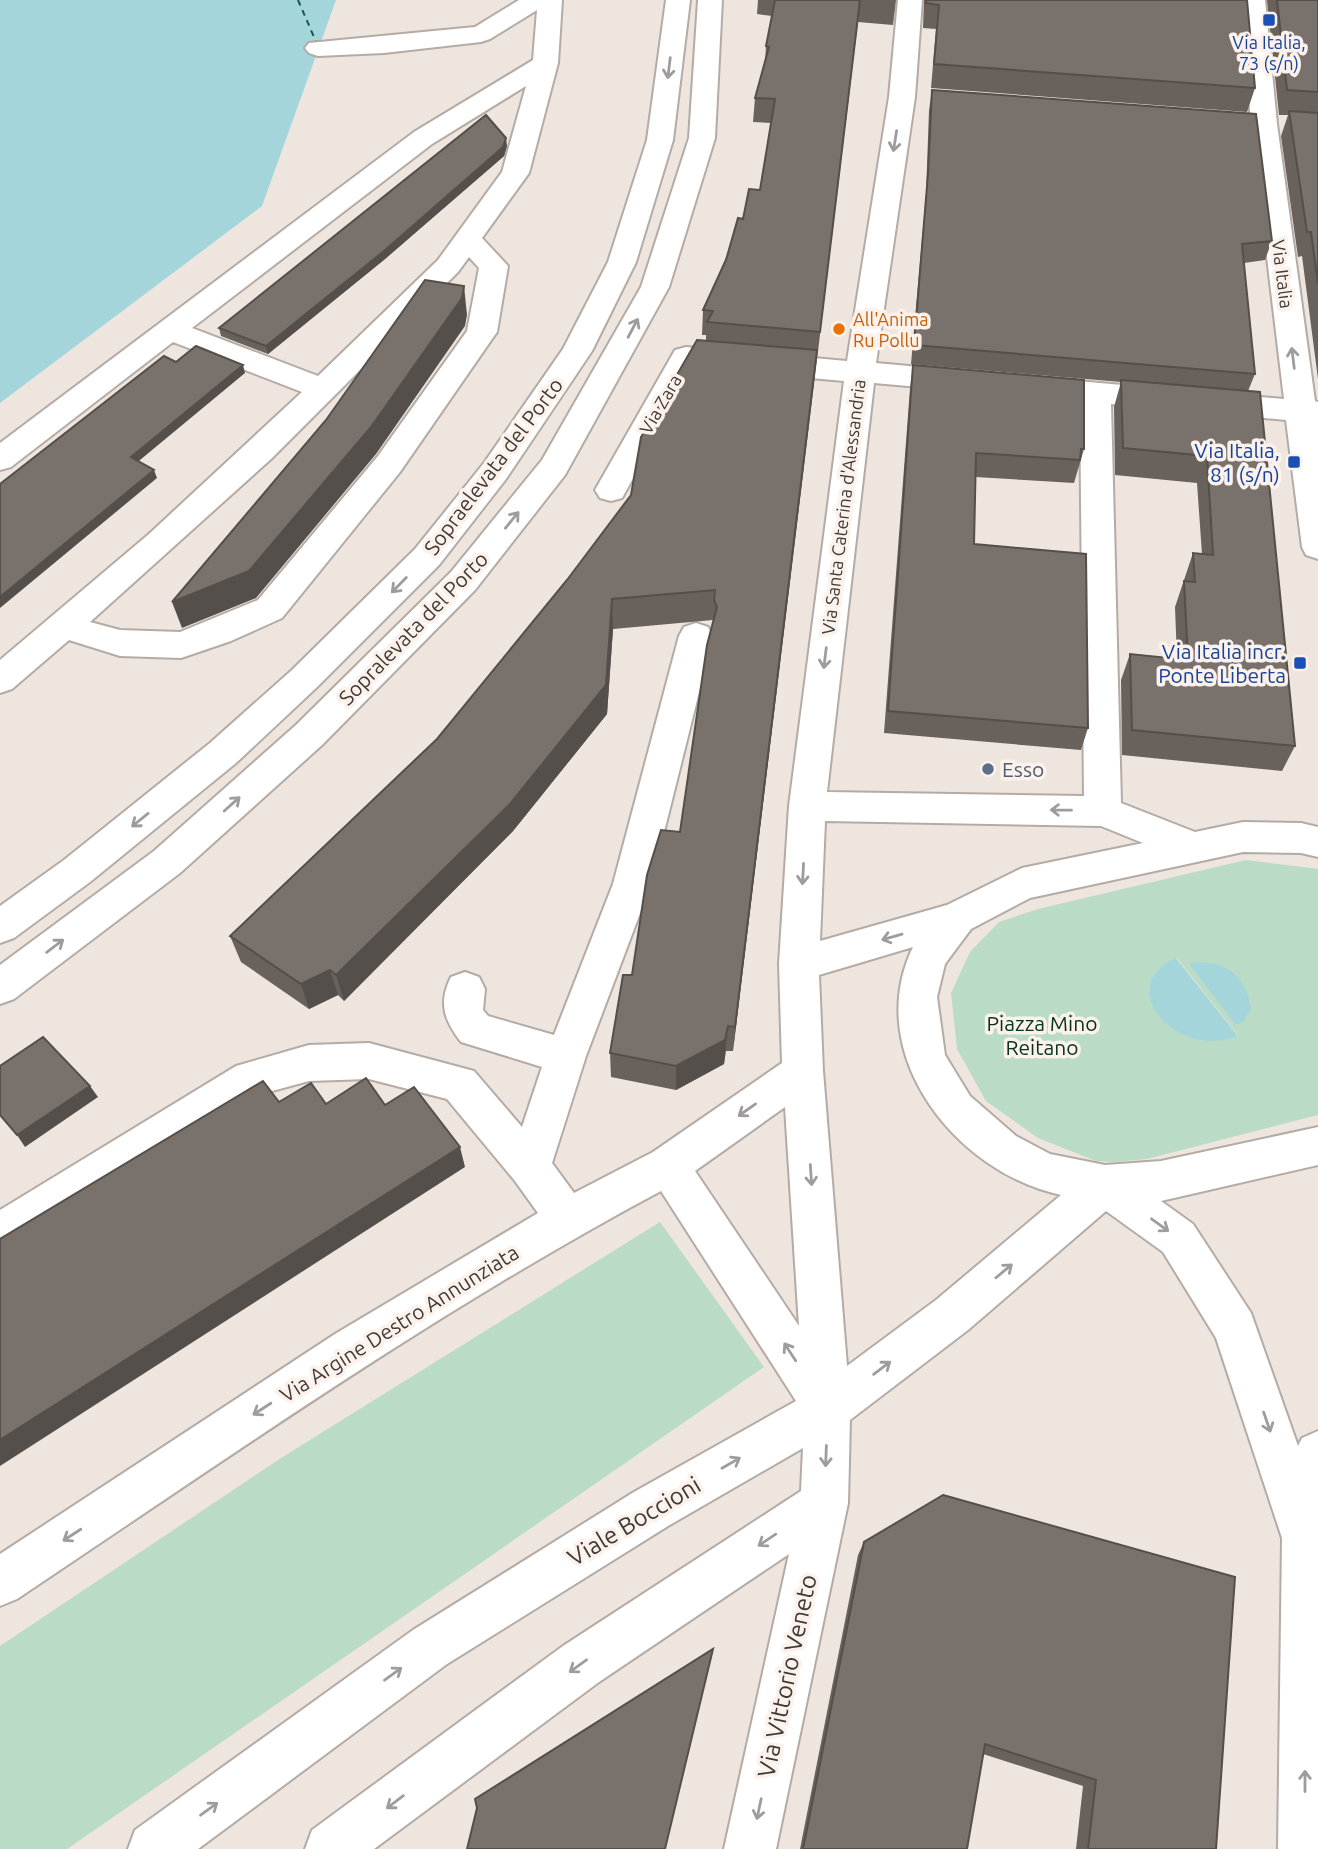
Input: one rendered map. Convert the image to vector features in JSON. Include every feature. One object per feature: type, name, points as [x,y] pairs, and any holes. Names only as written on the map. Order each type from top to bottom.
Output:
[{"type":"street","points":[[318,48],[384,45],[481,34],[536,0]]},
{"type":"street","points":[[0,680],[161,542],[448,266],[515,173],[545,63],[550,0]]},
{"type":"street","name":"Sopraelevata del Porto","points":[[0,927],[77,871],[213,761],[304,679],[363,624],[427,556],[495,471],[577,351],[622,262],[642,205],[660,140],[678,0]]},
{"type":"street","name":"Sopralevata del Porto","points":[[0,987],[167,862],[309,735],[463,581],[554,467],[655,287],[702,138],[709,0]]},
{"type":"street","name":"Via Santa Caterina d'Alessandria","points":[[803,1071],[799,964],[807,806],[860,372],[916,98],[910,0]]},
{"type":"street","name":"Via Italia","points":[[1253,0],[1264,124],[1309,411],[1318,547]]},
{"type":"street","points":[[0,459],[423,138],[545,63]]},
{"type":"street","points":[[63,626],[120,643],[181,645],[219,632],[270,609],[389,464],[482,332],[494,265],[467,239]]},
{"type":"street","points":[[170,330],[322,389]]},
{"type":"street","name":"Via Zara","points":[[611,490],[687,357],[1309,411]]},
{"type":"street","points":[[1096,393],[1103,811]]},
{"type":"street","points":[[530,1167],[566,1056],[632,884],[696,636]]},
{"type":"street","points":[[807,806],[1103,811],[1195,848]]},
{"type":"street","points":[[799,964],[957,918],[1022,884],[1243,837],[1312,834]]},
{"type":"street","points":[[957,918],[927,958],[917,997],[925,1059],[955,1109],[1001,1150],[1044,1172],[1105,1185],[1161,1181],[1318,1146]]},
{"type":"street","points":[[465,989],[463,1014],[475,1030],[566,1056]]},
{"type":"street","points":[[0,1234],[250,1079],[309,1063],[369,1061],[460,1084],[530,1167],[566,1219]]},
{"type":"street","name":"Via Argine Destro Annunziata","points":[[0,1582],[351,1350],[566,1219],[668,1166],[803,1071]]},
{"type":"street","name":"Via Vittorio Veneto","points":[[750,1849],[824,1503],[827,1409],[803,1071]]},
{"type":"street","points":[[668,1166],[827,1409]]},
{"type":"street","points":[[1105,1185],[1178,1238],[1235,1328],[1312,1540]]},
{"type":"street","name":"Viale Boccioni","points":[[154,1849],[430,1647],[651,1509],[827,1409],[952,1315],[1105,1185]]},
{"type":"street","points":[[1304,1849],[1312,1540],[1318,1454]]},
{"type":"street","points":[[331,1849],[581,1664],[824,1503]]},
{"type":"green space","name":"Piazza Mino Reitano","points":[[1246,860],[1318,869],[1318,1115],[1147,1159],[1114,1162],[1096,1161],[1038,1138],[986,1101],[957,1049],[951,993],[970,952],[999,922],[1038,909]],"holes":[[[1177,958],[1238,1035],[1224,1040],[1210,1040],[1183,1033],[1161,1015],[1149,989]]]},
{"type":"green space","points":[[660,1222],[764,1367],[67,1849],[0,1849],[0,1646],[281,1458]]},
{"type":"water","points":[[0,0],[336,0],[262,206],[0,403]]},
{"type":"water","points":[[1176,958],[1238,1036],[1215,1041],[1194,1038],[1175,1030],[1160,1017],[1151,1002],[1150,986],[1158,971]]},
{"type":"water","points":[[1196,962],[1227,968],[1240,980],[1251,1009],[1243,1022],[1236,1025],[1189,964]]},
{"type":"building","points":[[775,0],[860,0],[820,332],[707,322],[713,311],[703,310],[726,260],[738,218],[743,219],[749,189],[760,190],[775,99],[755,98],[769,47],[766,46]]},
{"type":"building","points":[[926,0],[1247,0],[1255,88],[934,64],[939,5],[926,3]]},
{"type":"building","points":[[1277,0],[1318,0],[1318,92],[1287,90]]},
{"type":"building","points":[[932,90],[1256,114],[1272,241],[1242,244],[1255,374],[914,345]]},
{"type":"building","points":[[1289,111],[1318,113],[1318,284],[1311,232],[1307,232]]},
{"type":"building","points":[[486,115],[506,138],[503,147],[384,251],[266,346],[219,328]]},
{"type":"building","points":[[425,280],[464,286],[462,298],[371,427],[249,571],[172,602],[326,420]]},
{"type":"building","points":[[697,340],[817,350],[735,1027],[728,1026],[725,1040],[676,1066],[610,1053],[623,975],[632,975],[647,875],[661,830],[680,832],[707,645],[717,607],[714,600],[715,590],[612,599],[606,685],[510,804],[336,975],[330,970],[301,984],[230,936],[437,739],[567,580],[631,495],[641,437]]},
{"type":"building","points":[[196,346],[243,365],[131,457],[154,470],[0,597],[0,484],[164,356],[176,362]]},
{"type":"building","points":[[913,365],[1084,380],[1084,449],[1081,449],[1080,460],[976,453],[974,544],[1086,554],[1088,728],[888,711]]},
{"type":"building","points":[[1121,380],[1260,392],[1295,746],[1132,730],[1130,654],[1188,660],[1184,581],[1195,582],[1193,553],[1213,555],[1207,456],[1123,448]]},
{"type":"building","points":[[43,1037],[90,1086],[17,1135],[0,1115],[0,1066]]},
{"type":"building","points":[[366,1078],[385,1105],[414,1087],[460,1147],[0,1440],[0,1239],[263,1081],[279,1102],[311,1083],[326,1104]]},
{"type":"building","points":[[943,1495],[1235,1577],[1216,1849],[1088,1849],[1096,1780],[985,1744],[967,1849],[803,1849],[864,1542]]},
{"type":"building","points":[[713,1649],[665,1849],[467,1849],[477,1808],[475,1799]]},
{"type":"ferry route","points":[[298,0],[317,44]]},
{"type":"place","name":"Via Italia, 73 (s/n)","points":[[1269,20]]},
{"type":"place","name":"All'Anima Ru Pollu","points":[[839,329]]},
{"type":"place","name":"Via Italia, 81 (s/n)","points":[[1294,462]]},
{"type":"place","name":"Via Italia incr. Ponte Liberta","points":[[1300,663]]},
{"type":"place","name":"Esso","points":[[988,769]]}]
